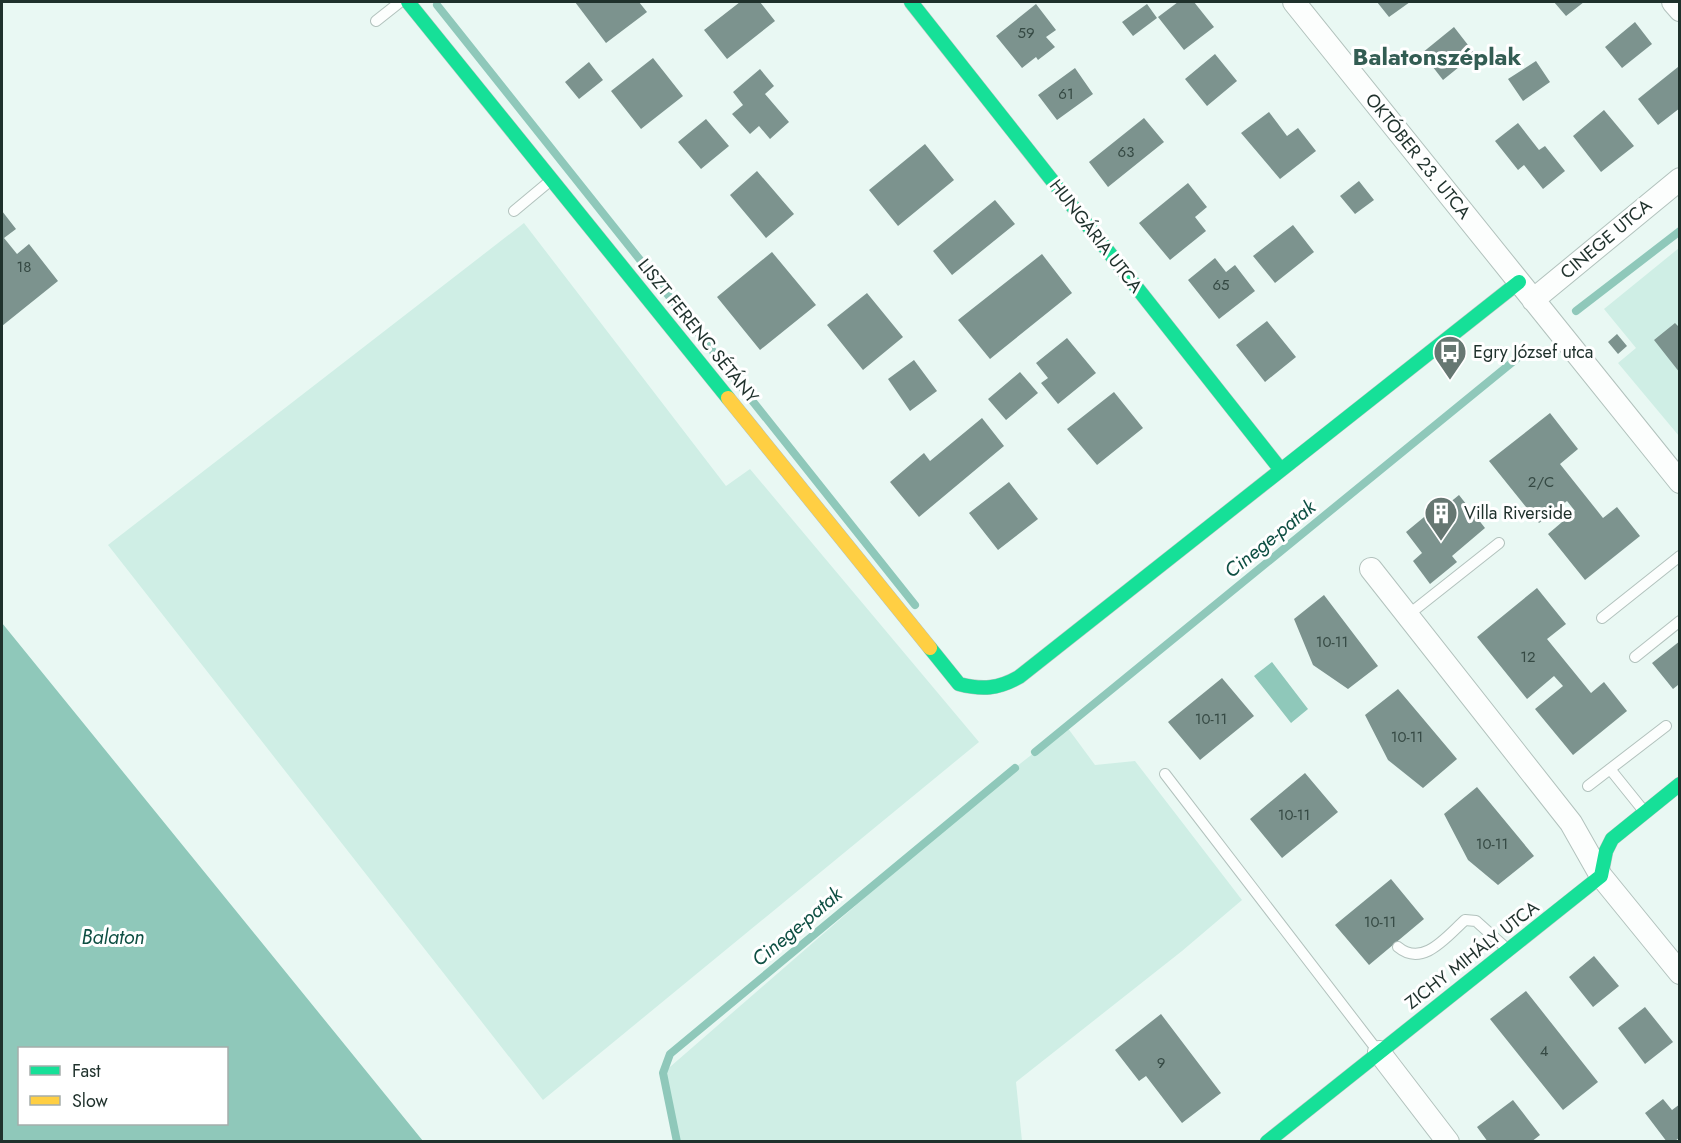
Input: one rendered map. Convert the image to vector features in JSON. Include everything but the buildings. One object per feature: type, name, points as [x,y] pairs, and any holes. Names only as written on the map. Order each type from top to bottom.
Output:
[{"type":"street","name":"LISZT FERENC SÉTÁNY","points":[[408,2],[959,684],[985,690],[1004,687],[1021,676],[1281,470]]},
{"type":"street","name":"HUNGÁRIA UTCA","points":[[911,2],[1281,470]]},
{"type":"street","name":"OKTÓBER 23. UTCA","points":[[1294,2],[1680,482]]},
{"type":"street","points":[[1673,2],[1680,9]]},
{"type":"street","name":"CINEGE UTCA","points":[[1533,300],[1680,179]]},
{"type":"street","points":[[1281,470],[1519,282]]},
{"type":"street","points":[[1371,569],[1571,823],[1600,876],[1680,973]]},
{"type":"street","points":[[1600,876],[1606,851],[1612,839],[1680,784]]},
{"type":"street","name":"ZICHY MIHÁLY UTCA","points":[[1267,1142],[1600,876]]},
{"type":"street","points":[[1379,1052],[1448,1142]]},
{"type":"lane","points":[[376,21],[400,2]]},
{"type":"lane","points":[[514,211],[553,179]]},
{"type":"lane","points":[[1408,615],[1499,543]]},
{"type":"lane","points":[[1602,618],[1680,556]]},
{"type":"lane","points":[[1635,657],[1680,621]]},
{"type":"lane","points":[[1588,786],[1666,726]]},
{"type":"lane","points":[[1610,769],[1645,812]]},
{"type":"lane","points":[[1165,774],[1379,1052]]},
{"type":"lane","points":[[1398,947],[1406,954],[1417,955],[1430,951],[1465,920],[1476,921],[1508,950]]},
{"type":"shaded area","points":[[524,223],[726,486],[750,469],[979,742],[543,1100],[108,545]]},
{"type":"shaded area","points":[[1679,248],[1679,436],[1618,363],[1636,348],[1604,309]]},
{"type":"shaded area","points":[[1067,727],[1095,765],[1135,761],[1242,900],[1182,951],[1016,1082],[1022,1141],[677,1141],[663,1073],[1007,774]]},
{"type":"water","name":"Balaton","points":[[2,623],[423,1141],[2,1141]]},
{"type":"water","points":[[1272,662],[1308,709],[1291,723],[1254,676]]},
{"type":"waterway","points":[[437,5],[915,605]]},
{"type":"waterway","name":"Cinege-patak","points":[[1576,311],[1680,231]]},
{"type":"waterway","name":"Cinege-patak","points":[[1035,752],[1526,351]]},
{"type":"waterway","name":"Cinege-patak","points":[[677,1142],[663,1073],[670,1054],[1015,768]]},
{"type":"traffic: fast","points":[[408,2],[728,398]]},
{"type":"traffic: fast","points":[[911,2],[1281,470]]},
{"type":"traffic: fast","points":[[930,648],[959,684],[990,687],[1019,677],[1519,282]]},
{"type":"traffic: fast","points":[[1267,1142],[1601,876],[1606,851],[1612,839],[1680,784]]},
{"type":"traffic: slow","points":[[728,398],[930,648]]},
{"type":"place","name":"Egry József utca","points":[[1450,381]]},
{"type":"place","name":"Villa Riverside","points":[[1441,542]]},
{"type":"district","name":"Balatonszéplak","points":[[1437,56]]}]
